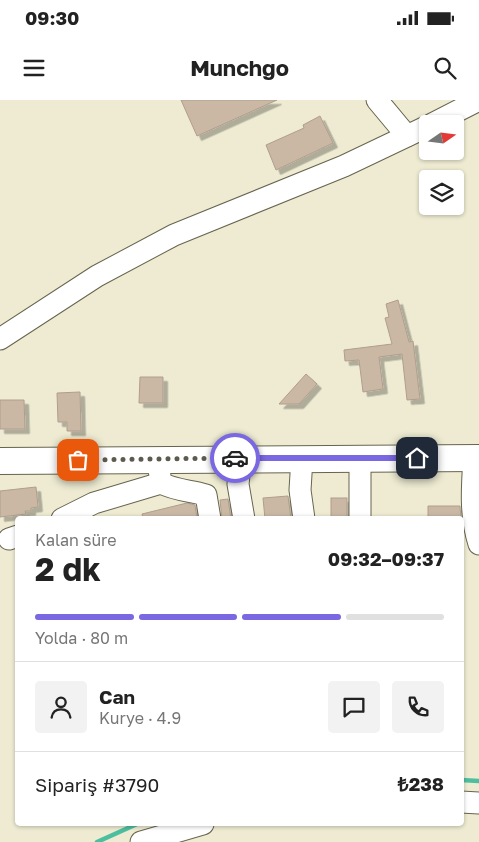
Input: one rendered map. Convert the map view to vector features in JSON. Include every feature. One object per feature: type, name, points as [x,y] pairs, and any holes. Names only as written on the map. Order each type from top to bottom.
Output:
[{"type":"main road","points":[[0,461],[159,471],[241,458],[477,458]]},
{"type":"street","points":[[377,100],[407,136]]},
{"type":"street","points":[[450,115],[479,100]]},
{"type":"street","points":[[0,339],[97,276],[174,236],[344,166],[419,130]]},
{"type":"street","points":[[241,458],[238,484],[243,516]]},
{"type":"street","points":[[302,458],[300,490],[304,516]]},
{"type":"street","points":[[360,458],[360,516]]},
{"type":"street","points":[[477,458],[472,487],[474,528],[479,544]]},
{"type":"street","points":[[71,516],[159,471],[177,491],[192,491],[206,495],[210,516]]},
{"type":"street","points":[[464,802],[479,803]]},
{"type":"street","points":[[141,842],[196,826]]},
{"type":"building","points":[[181,100],[277,100],[197,136]]},
{"type":"building","points":[[320,116],[333,143],[276,170],[266,145],[304,128],[303,125]]},
{"type":"building","points":[[398,300],[409,342],[413,341],[420,399],[407,400],[402,354],[379,357],[383,389],[363,392],[359,360],[345,361],[344,350],[392,344],[385,318],[389,317],[386,304]]},
{"type":"building","points":[[306,374],[317,384],[299,404],[279,404]]},
{"type":"building","points":[[140,377],[163,377],[163,403],[139,403]]},
{"type":"building","points":[[80,392],[81,431],[67,431],[67,422],[58,422],[57,393]]},
{"type":"building","points":[[0,400],[24,400],[25,429],[0,429]]},
{"type":"building","points":[[36,487],[38,507],[31,508],[31,511],[25,511],[26,514],[0,517],[0,491]]},
{"type":"building","points":[[288,496],[291,516],[265,516],[263,498]]},
{"type":"building","points":[[331,498],[347,498],[347,516],[331,516]]},
{"type":"building","points":[[228,499],[231,516],[222,516],[220,500]]},
{"type":"building","points":[[187,503],[195,505],[197,516],[142,516],[142,514]]},
{"type":"building","points":[[428,506],[460,506],[461,516],[428,516]]},
{"type":"waterway","points":[[464,780],[479,781]]},
{"type":"waterway","points":[[97,842],[133,826]]},
{"type":"way so far","points":[[78,460],[235,458]]},
{"type":"route","points":[[235,458],[417,458]]}]
